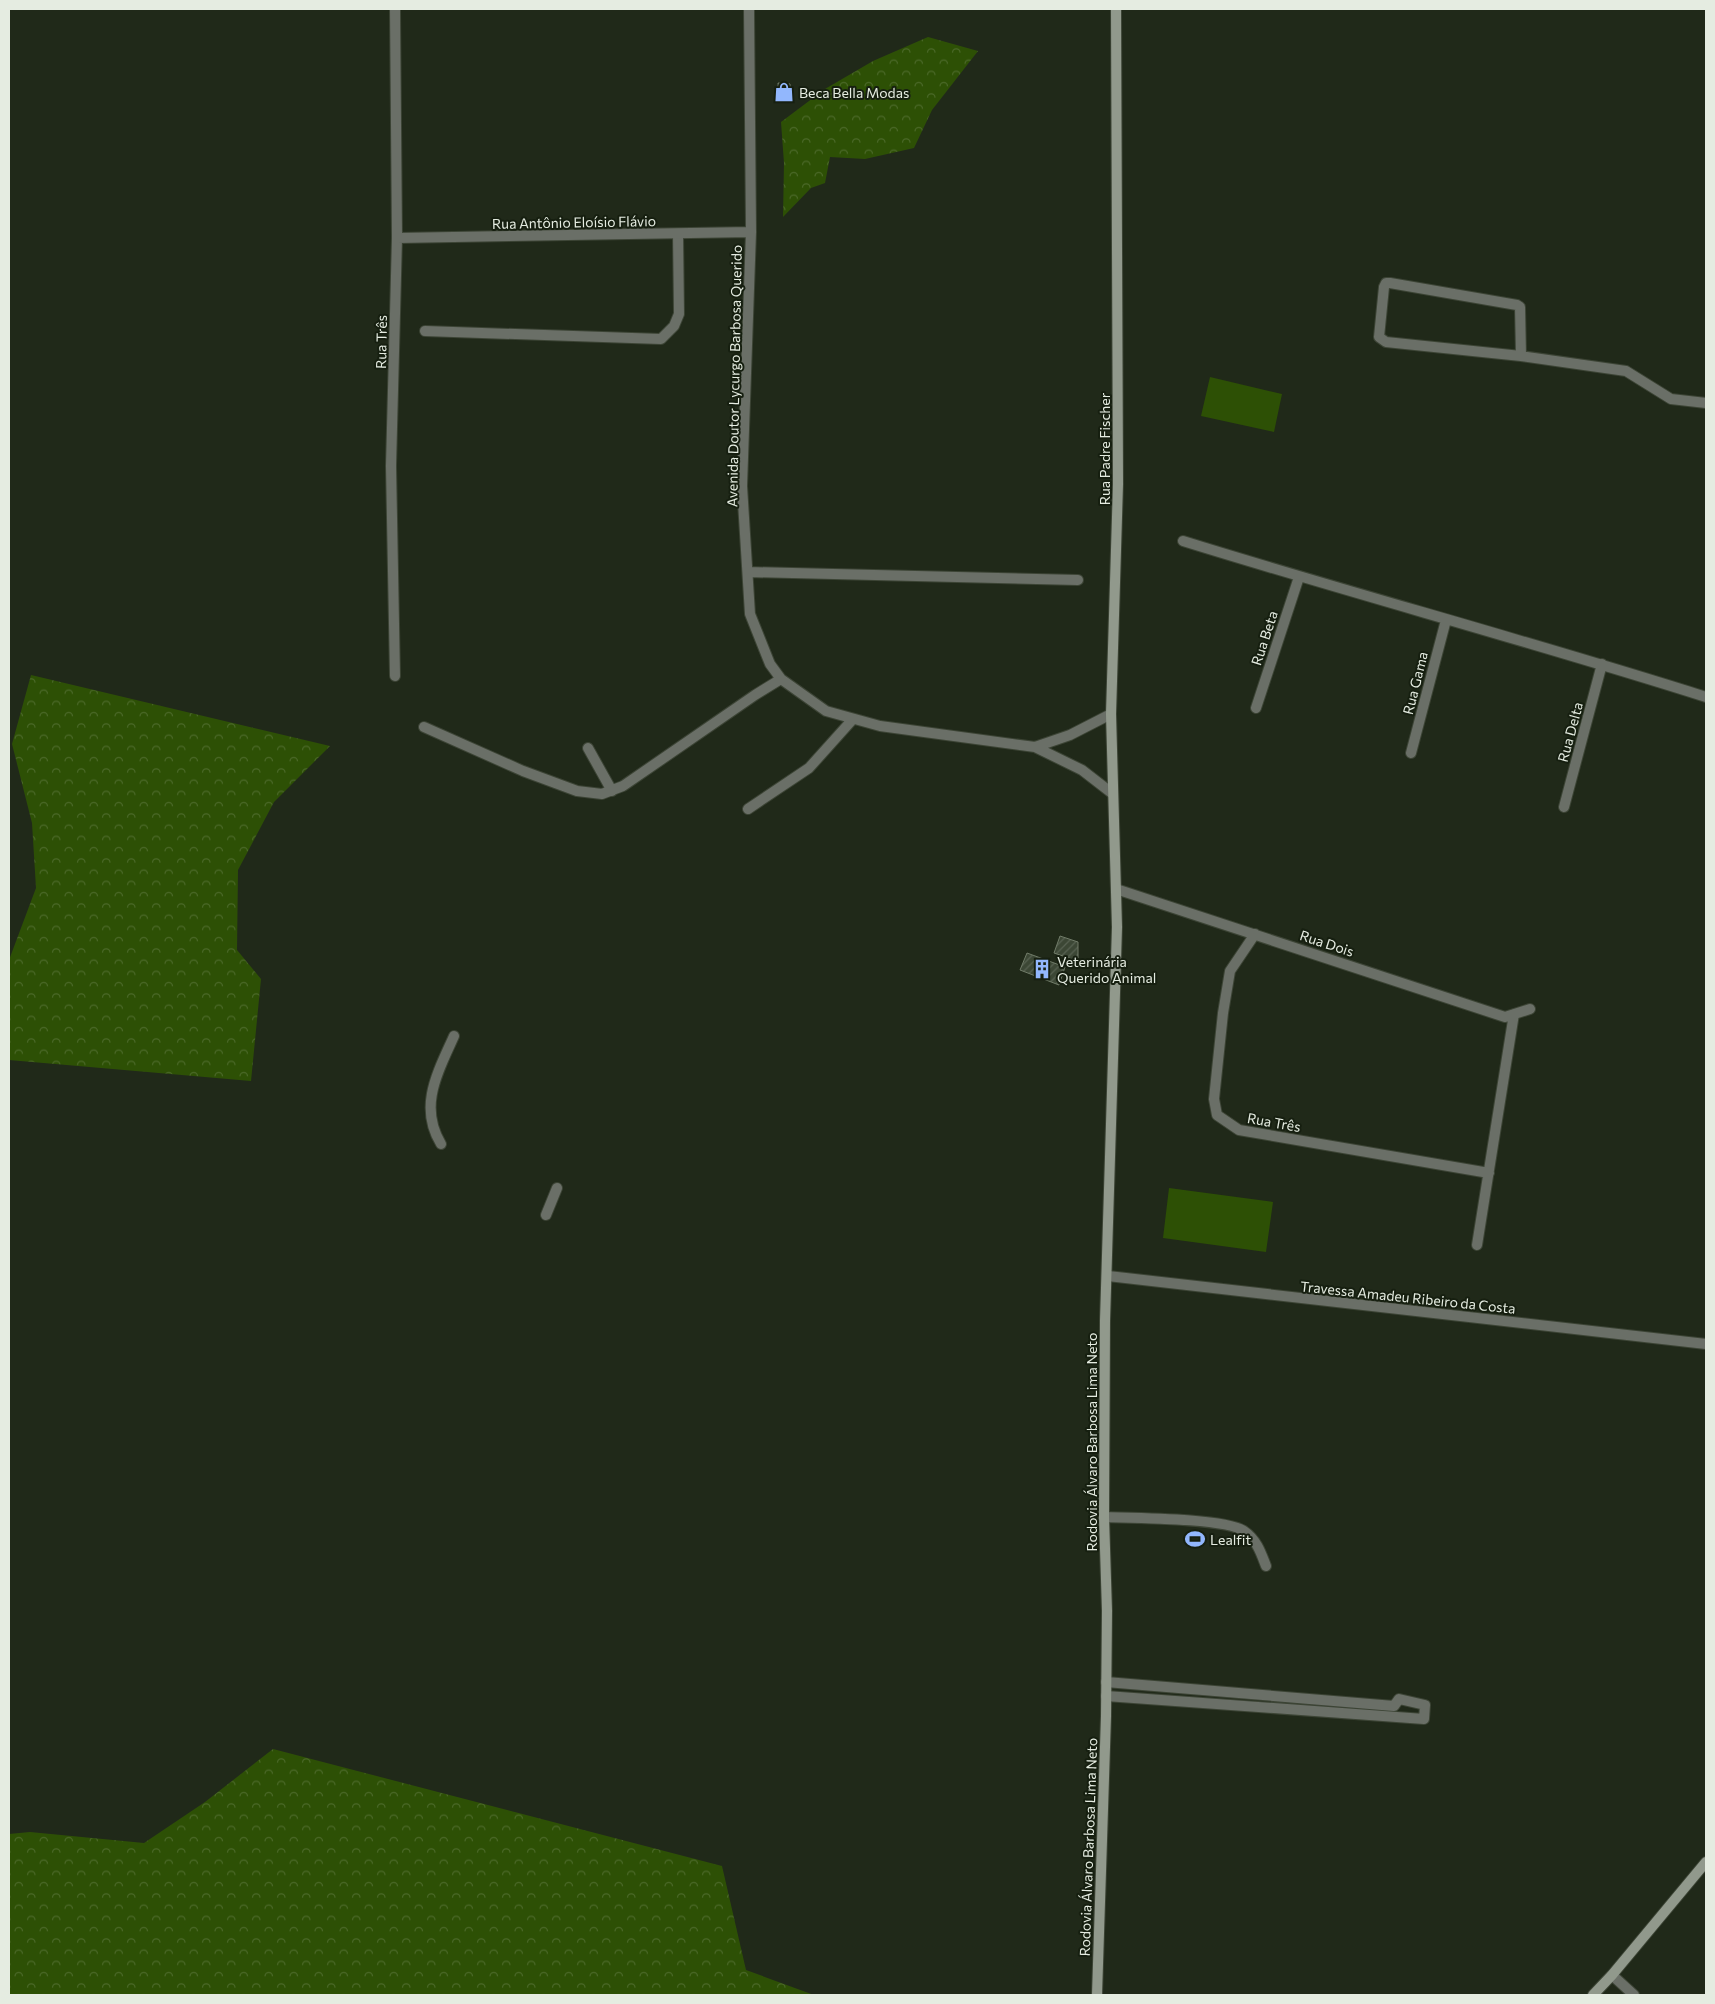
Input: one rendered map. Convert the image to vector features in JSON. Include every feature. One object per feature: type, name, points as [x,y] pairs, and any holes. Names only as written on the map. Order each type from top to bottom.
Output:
[{"type":"main road","name":"Rua Padre Fischer","points":[[1116,9],[1118,484],[1111,714],[1116,889]]},
{"type":"main road","name":"Rodovia Álvaro Barbosa Lima Neto","points":[[1097,1995],[1106,1716],[1105,1320],[1108,1276],[1117,927],[1116,889]]},
{"type":"main road","points":[[1593,1995],[1612,1976],[1706,1862]]},
{"type":"street","name":"Rua Três","points":[[394,9],[397,238],[391,466],[395,676]]},
{"type":"street","name":"Avenida Doutor Lycurgo Barbosa Querido","points":[[749,9],[751,232],[742,486],[750,614],[770,664],[781,680],[826,711],[880,726],[1035,747]]},
{"type":"street","name":"Rua Antônio Eloísio Flávio","points":[[397,238],[751,232]]},
{"type":"street","points":[[425,331],[661,339],[674,326],[678,314],[678,234]]},
{"type":"street","points":[[1521,356],[1520,307],[1517,304],[1386,283],[1379,337],[1382,340],[1521,356],[1626,371],[1671,399],[1706,403]]},
{"type":"street","points":[[1183,541],[1298,577],[1602,664],[1706,697]]},
{"type":"street","points":[[748,572],[1078,580]]},
{"type":"street","name":"Rua Beta","points":[[1256,708],[1298,577]]},
{"type":"street","name":"Rua Gama","points":[[1411,753],[1446,620]]},
{"type":"street","name":"Rua Delta","points":[[1564,807],[1602,664]]},
{"type":"street","points":[[424,727],[524,771],[577,791],[602,794],[623,786],[755,695],[781,680]]},
{"type":"street","points":[[1035,747],[1070,735],[1111,714]]},
{"type":"street","points":[[748,809],[809,768],[853,718]]},
{"type":"street","points":[[1035,747],[1082,770],[1113,794]]},
{"type":"street","points":[[588,748],[612,791]]},
{"type":"street","name":"Rua Dois","points":[[1116,889],[1505,1017],[1530,1009]]},
{"type":"street","name":"Rua Três","points":[[1255,934],[1230,971],[1222,1013],[1214,1099],[1217,1115],[1239,1130],[1489,1173]]},
{"type":"street","points":[[1477,1245],[1514,1014]]},
{"type":"street","points":[[441,1144],[435,1135],[430,1119],[433,1085],[454,1036]]},
{"type":"street","points":[[546,1215],[557,1188]]},
{"type":"street","name":"Travessa Amadeu Ribeiro da Costa","points":[[1108,1276],[1706,1344]]},
{"type":"street","points":[[1104,1517],[1223,1524],[1243,1530],[1256,1542],[1266,1566]]},
{"type":"street","points":[[1106,1682],[1394,1706],[1399,1699],[1426,1705],[1424,1719],[1106,1696]]},
{"type":"street","points":[[1612,1976],[1634,1995]]},
{"type":"green space","points":[[928,37],[978,51],[932,110],[914,148],[865,159],[830,157],[825,183],[811,188],[783,217],[784,163],[781,122],[825,89],[873,61]]},
{"type":"green space","points":[[1210,377],[1282,394],[1274,432],[1201,416]]},
{"type":"green space","points":[[31,675],[330,746],[274,802],[238,870],[237,950],[261,979],[251,1081],[9,1060],[9,960],[36,888],[32,823],[12,744]]},
{"type":"green space","points":[[1169,1188],[1273,1202],[1266,1252],[1163,1238]]},
{"type":"green space","points":[[273,1749],[722,1866],[746,1970],[814,1995],[9,1995],[9,1834],[30,1832],[144,1843],[205,1802]]},
{"type":"building","name":"Beca Bella Modas","points":[[778,83],[790,84],[790,101],[779,102]]},
{"type":"building","points":[[1060,936],[1078,942],[1078,961],[1054,953]]},
{"type":"building","name":"Veterinária Querido Animal","points":[[1027,953],[1065,967],[1059,985],[1020,970]]},
{"type":"place","name":"Beca Bella Modas","points":[[784,92]]},
{"type":"place","name":"Veterinária Querido Animal","points":[[1042,969]]},
{"type":"place","name":"Lealfit","points":[[1195,1539]]}]
